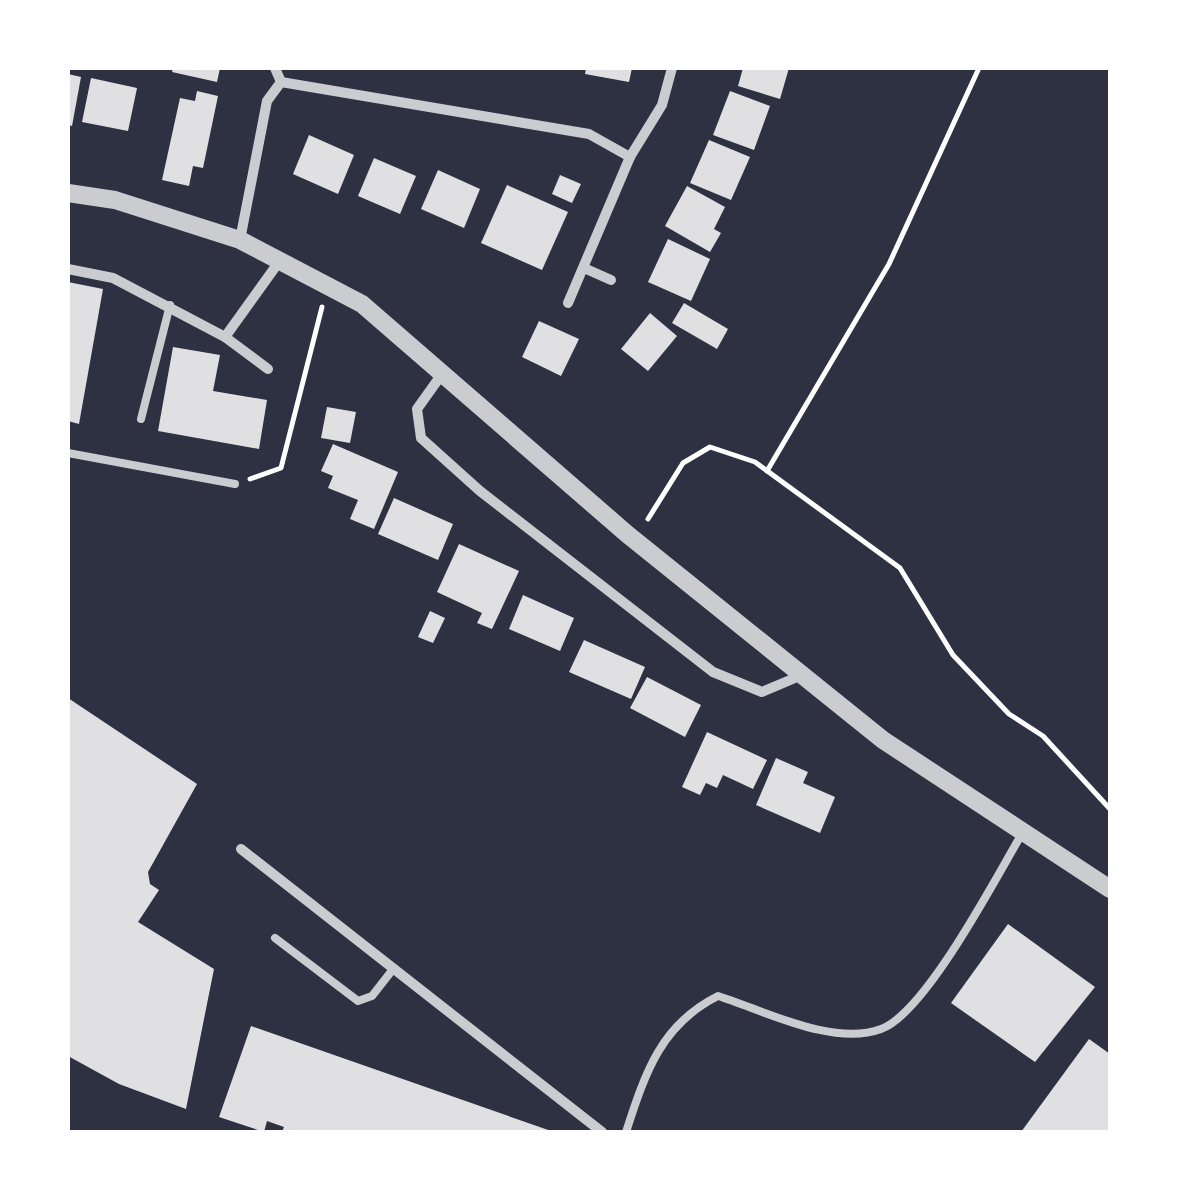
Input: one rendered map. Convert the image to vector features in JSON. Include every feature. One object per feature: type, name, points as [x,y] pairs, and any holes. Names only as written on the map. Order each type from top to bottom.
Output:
[{"type":"street","points":[[275,68],[281,82]]},
{"type":"street","points":[[568,303],[630,157],[662,105],[672,68]]},
{"type":"street","points":[[281,82],[588,134],[630,157]]},
{"type":"street","points":[[240,240],[266,101],[281,82]]},
{"type":"street","points":[[68,193],[116,200],[240,240],[282,258],[362,304],[636,539],[884,740],[1110,889]]},
{"type":"street","points":[[225,337],[282,258]]},
{"type":"street","points":[[584,268],[611,280]]},
{"type":"street","points":[[68,269],[113,278],[170,305],[225,337],[268,369]]},
{"type":"street","points":[[442,374],[418,409],[421,438],[480,491],[712,672],[762,692],[802,675]]},
{"type":"street","points":[[241,848],[602,1132]]},
{"type":"lane","points":[[141,420],[170,305]]},
{"type":"lane","points":[[68,453],[235,484]]},
{"type":"lane","points":[[626,1132],[647,1067],[688,1011],[718,996],[806,1027],[838,1032],[881,1029],[921,997],[1023,832]]},
{"type":"lane","points":[[275,938],[358,1001],[372,996],[394,968]]},
{"type":"path","points":[[767,471],[889,264],[978,68]]},
{"type":"path","points":[[235,484],[281,468],[328,284]]},
{"type":"path","points":[[636,539],[682,463],[710,448],[767,471],[900,568],[953,655],[1009,714],[1043,736],[1110,808]]},
{"type":"building","points":[[173,68],[220,68],[217,82],[172,72]]},
{"type":"building","points":[[586,68],[632,68],[629,82],[585,74]]},
{"type":"building","points":[[743,68],[789,68],[780,99],[738,86]]},
{"type":"building","points":[[68,74],[81,77],[72,126],[68,125]]},
{"type":"building","points":[[91,78],[137,88],[128,131],[82,122]]},
{"type":"building","points":[[197,91],[218,96],[203,168],[193,166],[189,186],[162,180],[180,98],[195,101]]},
{"type":"building","points":[[730,91],[770,106],[754,150],[713,135]]},
{"type":"building","points":[[309,135],[354,155],[338,194],[293,174]]},
{"type":"building","points":[[709,140],[750,157],[731,200],[690,183]]},
{"type":"building","points":[[374,158],[416,176],[400,214],[358,196]]},
{"type":"building","points":[[438,170],[480,189],[464,228],[421,209]]},
{"type":"building","points":[[560,175],[581,184],[572,203],[552,194]]},
{"type":"building","points":[[507,185],[568,212],[542,270],[481,243]]},
{"type":"building","points":[[687,186],[725,207],[714,229],[721,233],[710,252],[665,226]]},
{"type":"building","points":[[668,239],[710,259],[691,301],[648,282]]},
{"type":"building","points":[[68,282],[103,289],[79,424],[68,421]]},
{"type":"building","points":[[684,303],[728,329],[717,349],[672,323]]},
{"type":"building","points":[[650,313],[677,336],[648,371],[621,349]]},
{"type":"building","points":[[539,321],[579,339],[561,376],[522,357]]},
{"type":"building","points":[[173,347],[220,355],[213,391],[267,400],[259,449],[158,431]]},
{"type":"building","points":[[327,407],[356,412],[350,443],[321,438]]},
{"type":"building","points":[[333,444],[398,472],[374,529],[350,519],[358,500],[328,488],[333,476],[321,471]]},
{"type":"building","points":[[394,498],[453,524],[438,560],[378,534]]},
{"type":"building","points":[[459,544],[519,571],[492,629],[477,623],[482,613],[437,592]]},
{"type":"building","points":[[523,595],[574,618],[560,651],[509,629]]},
{"type":"building","points":[[430,611],[445,618],[433,643],[418,637]]},
{"type":"building","points":[[584,640],[645,667],[631,699],[569,672]]},
{"type":"building","points":[[647,677],[701,705],[685,737],[630,708]]},
{"type":"building","points":[[68,698],[197,784],[148,872],[150,884],[159,890],[138,922],[214,969],[186,1109],[119,1084],[68,1056]]},
{"type":"building","points":[[707,732],[767,760],[753,789],[723,775],[717,788],[706,783],[700,795],[682,787]]},
{"type":"building","points":[[776,758],[808,772],[803,783],[835,797],[820,833],[756,805]]},
{"type":"building","points":[[1008,924],[1095,987],[1035,1062],[951,1003]]},
{"type":"building","points":[[251,1026],[554,1132],[282,1132],[284,1127],[267,1121],[264,1132],[219,1117]]},
{"type":"building","points":[[1089,1039],[1110,1054],[1110,1132],[1021,1132]]}]
